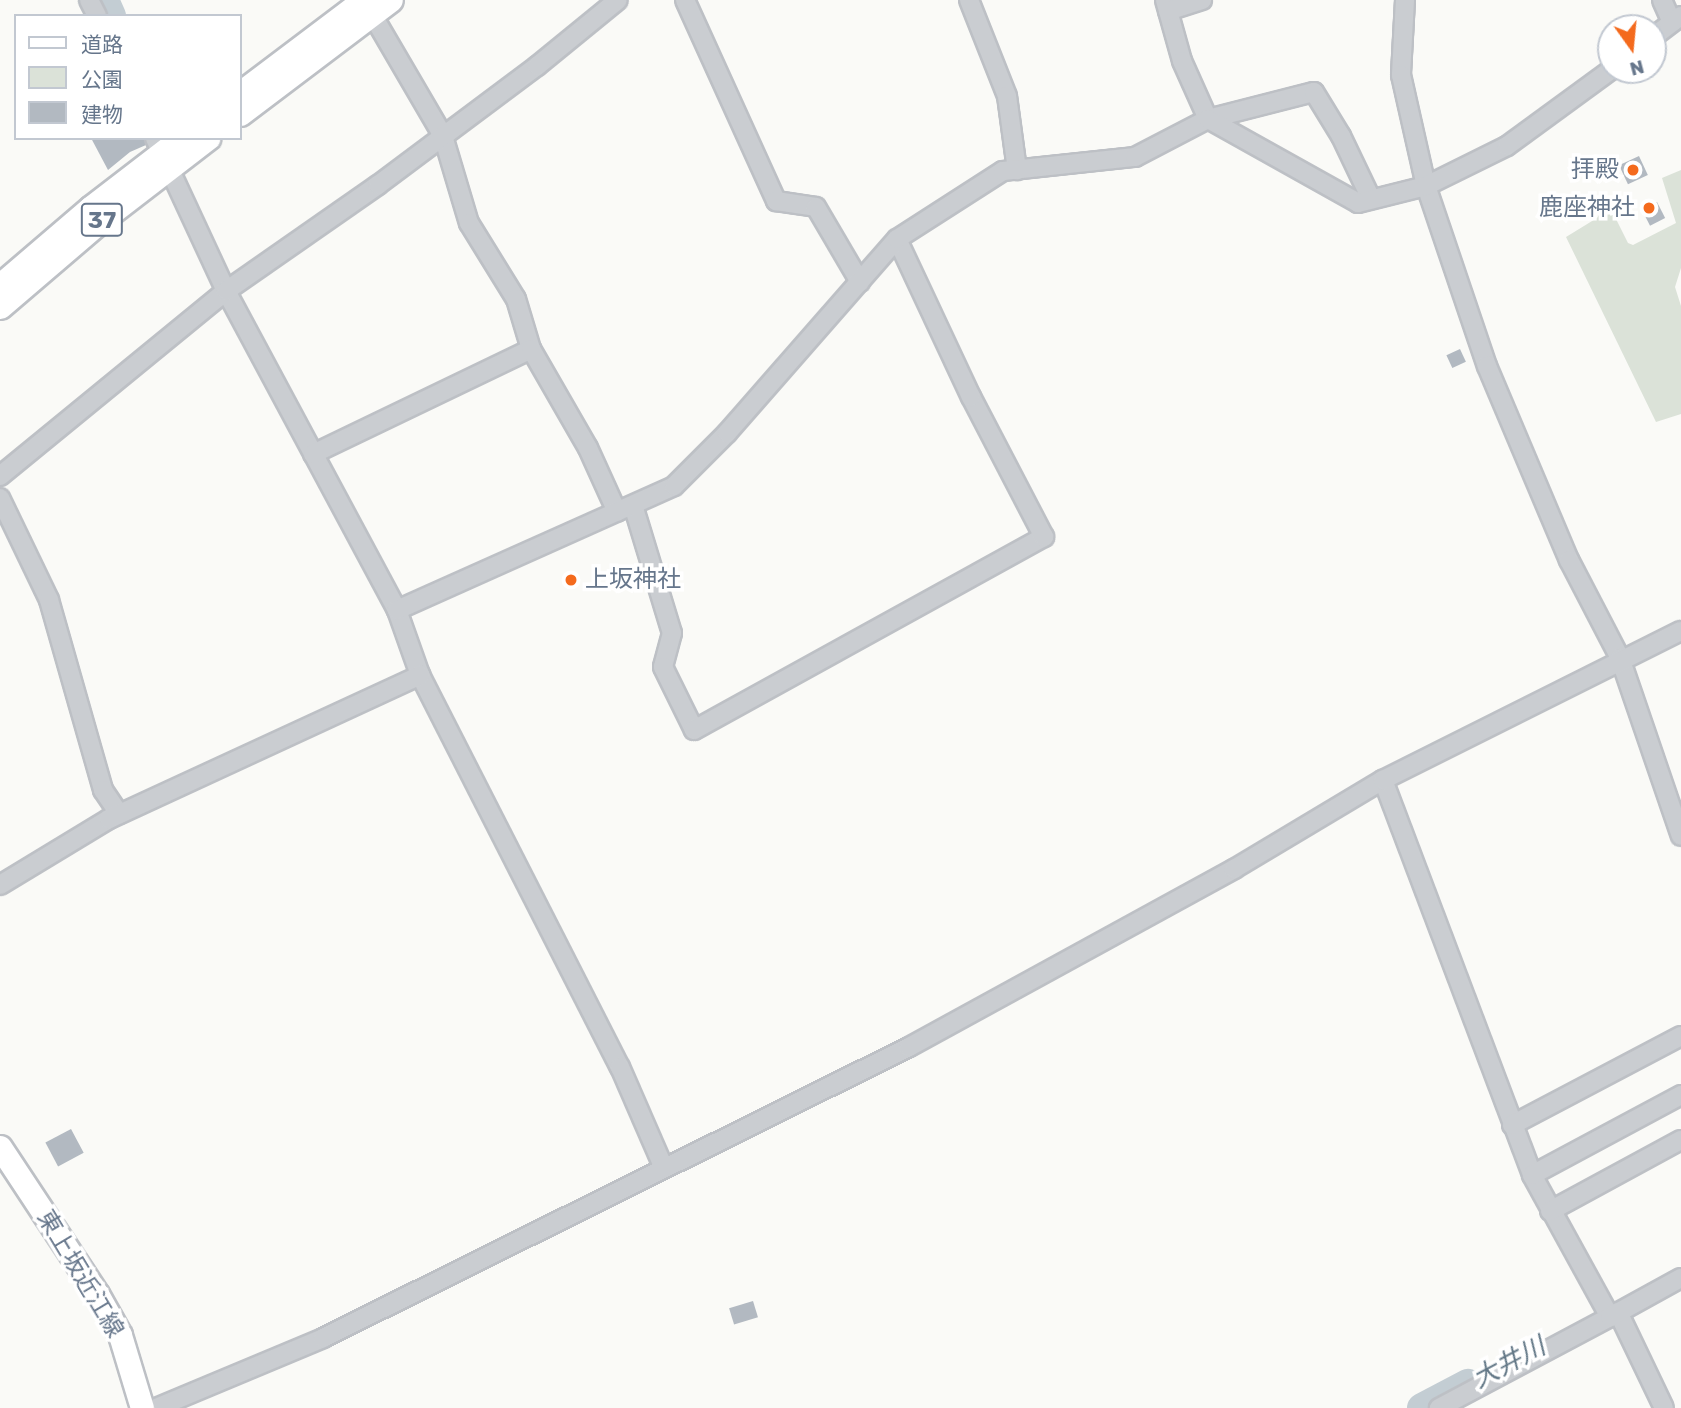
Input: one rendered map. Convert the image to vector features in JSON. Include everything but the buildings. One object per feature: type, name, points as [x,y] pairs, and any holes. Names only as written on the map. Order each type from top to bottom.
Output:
[{"type":"main road","points":[[242,92],[366,5],[391,0]]},
{"type":"main road","points":[[242,112],[366,5]]},
{"type":"main road","name":"37","points":[[0,285],[178,140]]},
{"type":"main road","name":"37","points":[[0,307],[161,153],[202,140]]},
{"type":"main road","name":"東上坂近江線","points":[[0,1147],[97,1294],[114,1325],[142,1408]]},
{"type":"street","points":[[0,476],[226,292],[443,136],[618,0]]},
{"type":"street","points":[[685,0],[776,201],[816,207],[860,282]]},
{"type":"street","points":[[969,0],[1007,96],[1017,170]]},
{"type":"street","points":[[1202,0],[1166,5],[1182,61],[1208,119],[1358,203],[1426,186],[1507,146],[1597,80]]},
{"type":"street","points":[[1405,0],[1401,75],[1426,186],[1487,366],[1569,560],[1620,658],[1678,817],[1681,836]]},
{"type":"street","points":[[1662,0],[1677,19]]},
{"type":"street","points":[[366,5],[443,136],[469,223],[516,299],[531,349],[625,508],[672,633],[663,667],[694,730],[1044,537],[971,397],[897,239]]},
{"type":"street","points":[[397,610],[674,486],[727,433],[897,239],[1003,171],[1135,157],[1208,119],[1314,92],[1341,136],[1371,199]]},
{"type":"street","points":[[161,153],[226,292],[397,610],[420,675],[620,1067],[663,1166]]},
{"type":"street","points":[[313,454],[531,349]]},
{"type":"street","points":[[0,498],[49,600],[103,790],[119,814]]},
{"type":"street","points":[[156,1408],[323,1338],[663,1166],[909,1047],[1234,869],[1383,780],[1620,658],[1681,631]]},
{"type":"street","points":[[0,885],[119,814],[420,675]]},
{"type":"street","points":[[1383,780],[1532,1175],[1550,1211],[1614,1314],[1664,1408]]},
{"type":"street","points":[[1512,1125],[1681,1036]]},
{"type":"street","points":[[1532,1175],[1681,1095]]},
{"type":"street","points":[[1550,1211],[1681,1139]]},
{"type":"street","points":[[1439,1408],[1681,1278]]},
{"type":"green space","points":[[1681,170],[1681,268],[1675,287],[1681,306],[1681,414],[1656,422],[1566,237],[1597,218],[1604,208],[1611,209],[1628,243],[1633,245],[1676,223],[1662,178]]},
{"type":"waterway","points":[[104,0],[110,14]]},
{"type":"waterway","name":"大井川","points":[[1422,1408],[1468,1384]]},
{"type":"place","name":"拝殿","points":[[1633,170]]},
{"type":"place","name":"鹿座神社","points":[[1649,208]]},
{"type":"place","name":"上坂神社","points":[[571,580]]}]
